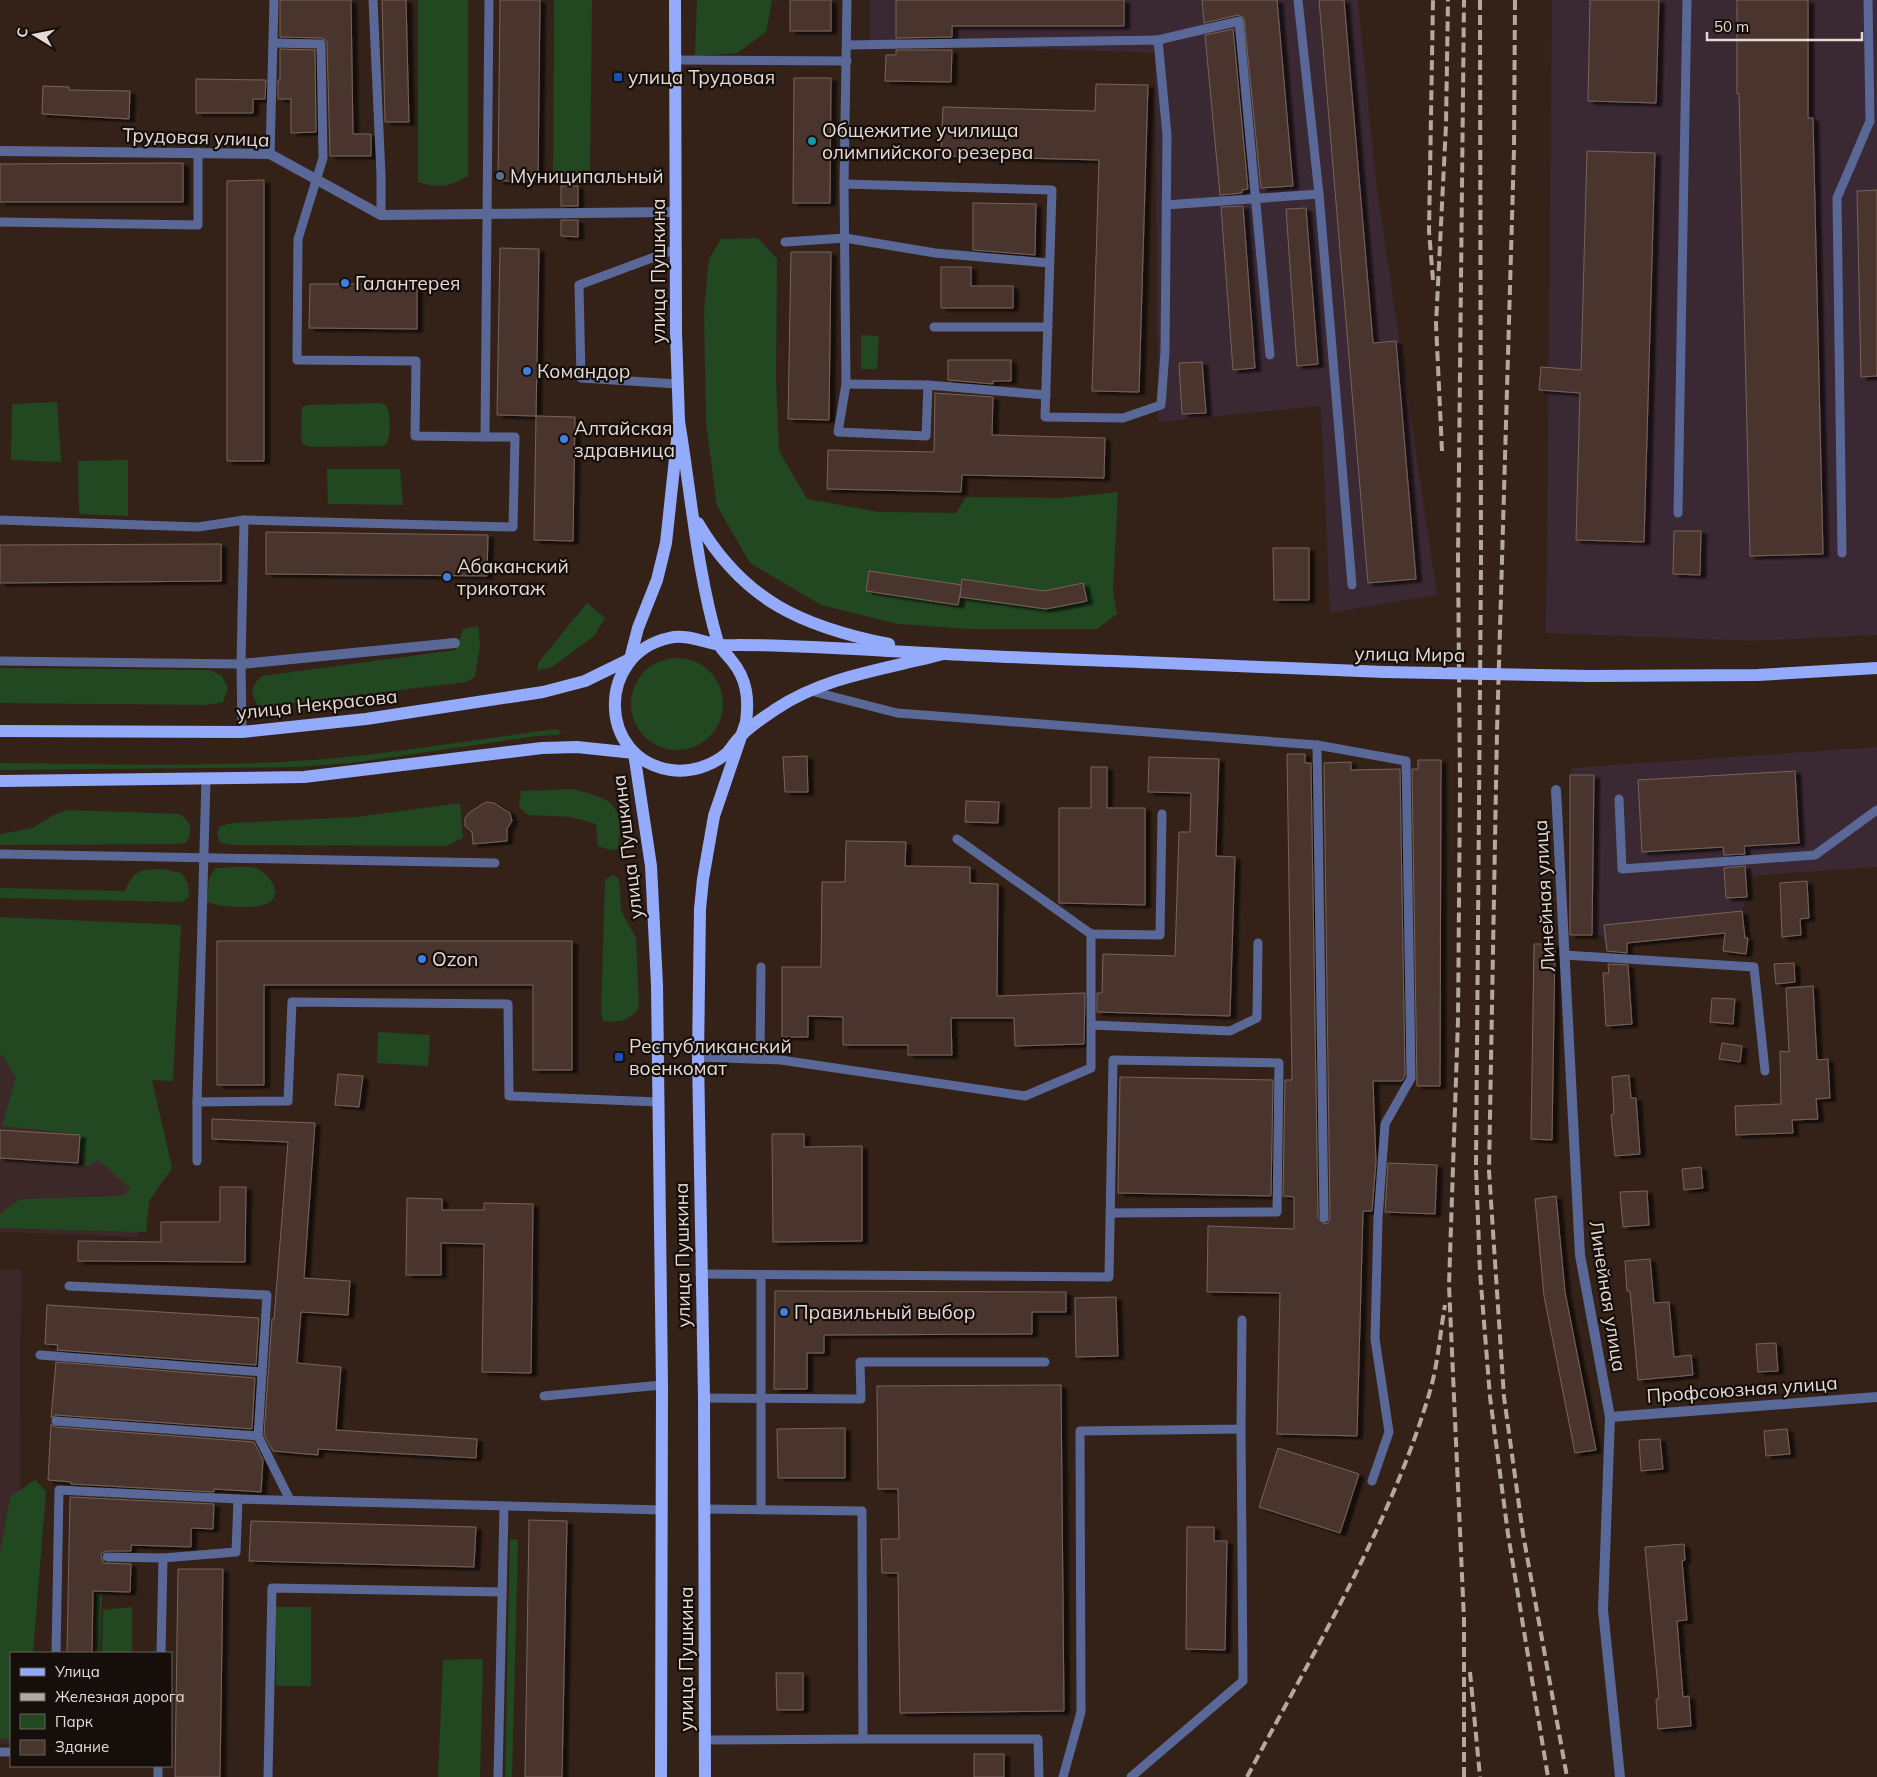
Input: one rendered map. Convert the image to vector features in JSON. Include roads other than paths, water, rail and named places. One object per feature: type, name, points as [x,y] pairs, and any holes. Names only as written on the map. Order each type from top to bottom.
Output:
[{"type":"main road","name":"улица Пушкина","points":[[675,0],[679,421]]},
{"type":"main road","points":[[679,421],[694,515],[719,646],[741,674],[747,690],[748,706],[746,722],[739,737],[727,753],[710,764],[691,770],[671,770],[652,764],[634,753],[622,736],[615,717],[614,696],[617,683],[630,659],[638,628],[657,580],[666,543],[679,421]]},
{"type":"main road","points":[[694,515],[712,546],[758,595],[811,623],[834,631],[943,654]]},
{"type":"main road","points":[[630,659],[643,648],[658,640],[674,637],[690,637],[719,646],[845,647],[943,654]]},
{"type":"main road","points":[[739,737],[776,709],[833,681],[943,654]]},
{"type":"main road","name":"улица Мира","points":[[943,654],[1384,672],[1589,676],[1758,674],[1877,668]]},
{"type":"main road","name":"улица Некрасова","points":[[0,732],[242,732],[366,719],[543,692],[584,680],[630,659]]},
{"type":"main road","name":"улица Пушкина","points":[[704,1777],[704,1398],[700,1274],[698,1057],[703,879],[714,816],[739,737]]},
{"type":"main road","points":[[0,781],[304,777],[542,748],[577,747],[634,753]]},
{"type":"main road","name":"улица Пушкина","points":[[634,753],[647,836],[655,910],[662,1385],[661,1777]]},
{"type":"street","name":"Трудовая улица","points":[[0,151],[270,154],[381,215],[676,212]]},
{"type":"street","points":[[241,664],[455,643]]},
{"type":"street","name":"Линейная улица","points":[[1556,790],[1580,1255],[1610,1417],[1603,1610],[1620,1777]]},
{"type":"street","name":"Профсоюзная улица","points":[[1610,1417],[1877,1397]]},
{"type":"lane","points":[[270,154],[274,0]]},
{"type":"lane","points":[[373,0],[381,215]]},
{"type":"lane","points":[[485,437],[489,0]]},
{"type":"lane","points":[[847,0],[844,184],[846,384],[838,432],[926,436],[928,385]]},
{"type":"lane","points":[[1298,0],[1320,194],[1352,585]]},
{"type":"lane","points":[[1678,513],[1687,0]]},
{"type":"lane","points":[[1842,553],[1837,198],[1870,121],[1868,0]]},
{"type":"lane","points":[[847,45],[1158,40],[1239,22],[1270,355]]},
{"type":"lane","points":[[844,184],[1052,190],[1045,418],[1123,418],[1160,406],[1165,352],[1167,135],[1158,40]]},
{"type":"lane","points":[[0,520],[198,528],[244,520],[512,527],[515,438],[415,436],[416,360],[297,360],[298,239],[323,158],[321,44],[273,43]]},
{"type":"lane","points":[[676,60],[847,61]]},
{"type":"lane","points":[[0,222],[198,226],[198,152]]},
{"type":"lane","points":[[1166,205],[1320,194]]},
{"type":"lane","points":[[785,242],[845,238],[935,253],[1049,263]]},
{"type":"lane","points":[[676,249],[579,285],[579,304],[581,378],[678,384]]},
{"type":"lane","points":[[934,328],[1048,327]]},
{"type":"lane","points":[[846,384],[928,385],[1046,395]]},
{"type":"lane","points":[[242,732],[241,664],[244,520]]},
{"type":"lane","points":[[0,661],[241,664]]},
{"type":"lane","points":[[811,691],[897,714],[1317,745],[1406,761],[1411,1078],[1385,1124],[1378,1218],[1375,1339],[1389,1432],[1372,1481]]},
{"type":"lane","points":[[1317,745],[1324,1218]]},
{"type":"lane","points":[[197,1161],[206,779]]},
{"type":"lane","points":[[1619,799],[1622,869],[1815,855],[1877,810]]},
{"type":"lane","points":[[957,839],[1091,934],[1160,935],[1162,814]]},
{"type":"lane","points":[[0,854],[203,856],[495,863]]},
{"type":"lane","points":[[698,1057],[781,1060],[1025,1096],[1091,1068],[1091,934]]},
{"type":"lane","points":[[1092,1025],[1230,1030],[1258,1018],[1258,943]]},
{"type":"lane","points":[[1564,956],[1754,967],[1765,1071]]},
{"type":"lane","points":[[760,1059],[761,967]]},
{"type":"lane","points":[[198,1102],[288,1101],[292,1002],[508,1004],[509,1096],[659,1102]]},
{"type":"lane","points":[[700,1274],[761,1276],[1109,1277],[1110,1212],[1113,1060],[1279,1063],[1277,1212],[1110,1212]]},
{"type":"lane","points":[[761,1276],[761,1510]]},
{"type":"lane","points":[[69,1286],[266,1295],[258,1436],[290,1500]]},
{"type":"lane","points":[[1131,1777],[1243,1681],[1242,1320]]},
{"type":"lane","points":[[40,1354],[262,1372]]},
{"type":"lane","points":[[704,1398],[861,1398],[860,1362],[1045,1362]]},
{"type":"lane","points":[[544,1396],[662,1385]]},
{"type":"lane","points":[[56,1420],[258,1436]]},
{"type":"lane","points":[[1063,1777],[1081,1712],[1080,1431],[1241,1429]]},
{"type":"lane","points":[[56,1652],[59,1490],[238,1499],[662,1510]]},
{"type":"lane","points":[[107,1557],[163,1558],[236,1552],[238,1499]]},
{"type":"lane","points":[[498,1777],[504,1507]]},
{"type":"lane","points":[[704,1509],[862,1511],[863,1739]]},
{"type":"lane","points":[[161,1652],[163,1558]]},
{"type":"lane","points":[[268,1777],[272,1588],[501,1592]]},
{"type":"lane","points":[[705,1740],[1038,1739],[1039,1777]]},
{"type":"railway","points":[[1433,0],[1429,231],[1433,280]]},
{"type":"railway","points":[[1442,451],[1436,324],[1446,125],[1448,0]]},
{"type":"railway","points":[[1464,0],[1458,558],[1460,785],[1458,1020],[1449,1285],[1464,1620],[1464,1777]]},
{"type":"railway","points":[[1480,0],[1481,565],[1476,1168],[1480,1272],[1490,1397],[1508,1534],[1548,1777]]},
{"type":"railway","points":[[1515,0],[1514,150],[1497,731],[1489,1171],[1504,1397],[1523,1534],[1567,1777]]},
{"type":"railway","points":[[1247,1777],[1348,1588],[1394,1491],[1414,1441],[1433,1381],[1445,1305]]},
{"type":"railway","points":[[1470,1672],[1480,1777]]},
{"type":"place","name":"улица Трудовая","points":[[618,77]]},
{"type":"place","name":"Общежитие училища олимпийского резерва","points":[[812,141]]},
{"type":"place","name":"Муниципальный","points":[[500,176]]},
{"type":"place","name":"Галантерея","points":[[345,283]]},
{"type":"place","name":"Командор","points":[[527,371]]},
{"type":"place","name":"Алтайская здравница","points":[[564,439]]},
{"type":"place","name":"Абаканский трикотаж","points":[[447,577]]},
{"type":"place","name":"Ozon","points":[[422,959]]},
{"type":"place","name":"Республиканский военкомат","points":[[619,1057]]},
{"type":"place","name":"Правильный выбор","points":[[784,1312]]}]
